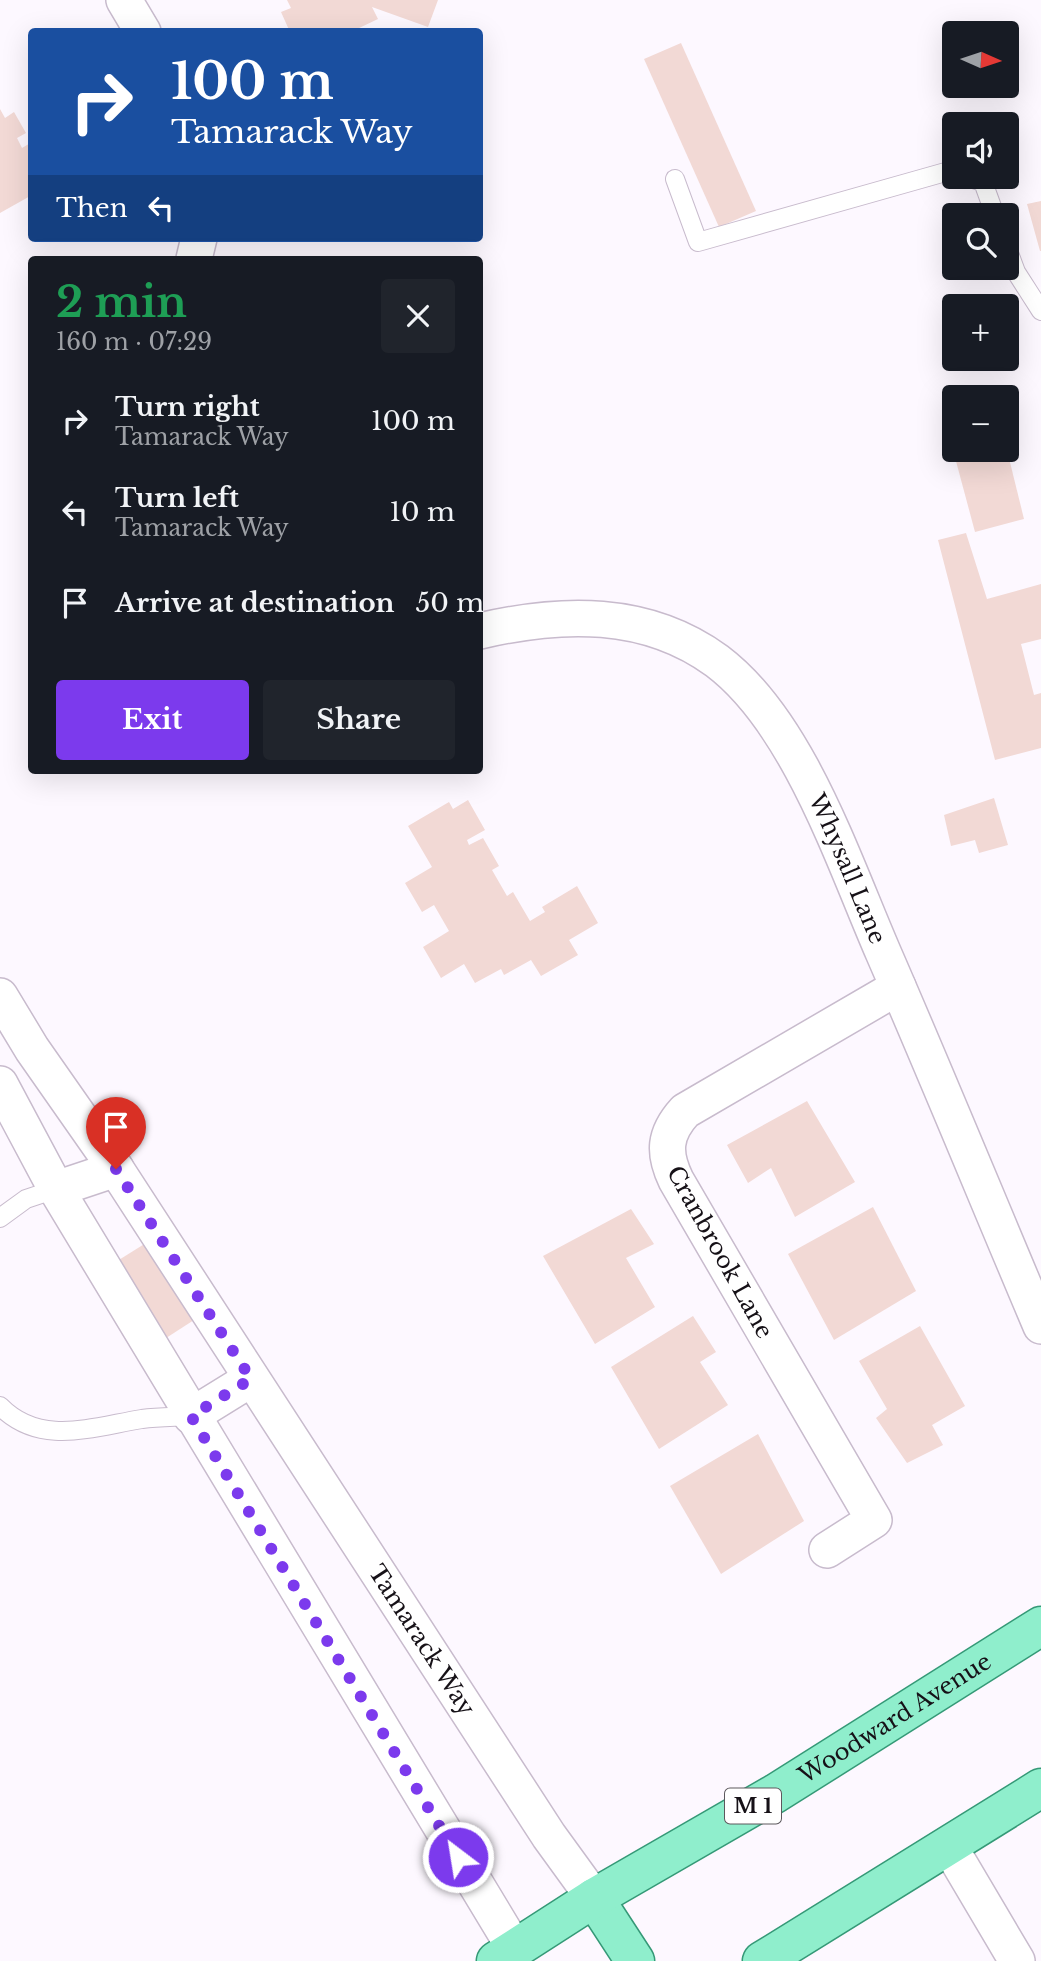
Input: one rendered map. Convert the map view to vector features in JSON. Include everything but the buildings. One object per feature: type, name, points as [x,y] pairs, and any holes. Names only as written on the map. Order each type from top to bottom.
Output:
[{"type":"main road","name":"Woodward Avenue","points":[[505,1955],[594,1898],[776,1793],[1041,1626]]},
{"type":"main road","points":[[762,1961],[1041,1788]]},
{"type":"main road","points":[[594,1898],[635,1961]]},
{"type":"street","points":[[124,0],[142,28]]},
{"type":"street","name":"Whysall Lane","points":[[483,630],[552,618],[614,618],[657,630],[687,644],[732,673],[764,708],[794,756],[898,987],[1041,1326]]},
{"type":"street","name":"Cranbrook Lane","points":[[827,1550],[874,1520],[676,1180],[666,1156],[666,1143],[676,1121],[685,1111],[898,987]]},
{"type":"street","name":"Tamarack Way","points":[[0,996],[32,1049],[116,1169],[549,1836],[594,1898]]},
{"type":"street","points":[[0,1084],[56,1189],[505,1955]]},
{"type":"street","points":[[56,1189],[116,1169]]},
{"type":"street","points":[[191,1416],[251,1379]]},
{"type":"street","points":[[949,1846],[1017,1961]]},
{"type":"lane","points":[[675,179],[698,242],[942,174]]},
{"type":"lane","points":[[1019,277],[1041,311]]},
{"type":"lane","points":[[0,1218],[26,1199],[56,1189]]},
{"type":"lane","points":[[0,1406],[26,1426],[53,1432],[146,1419],[191,1416]]},
{"type":"route","points":[[116,1169],[251,1379],[191,1416],[458,1857]]}]
